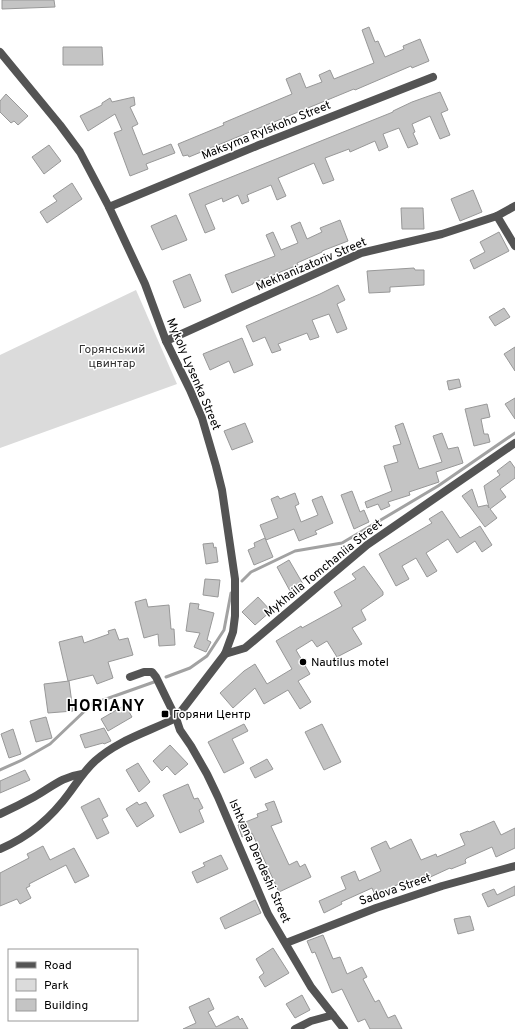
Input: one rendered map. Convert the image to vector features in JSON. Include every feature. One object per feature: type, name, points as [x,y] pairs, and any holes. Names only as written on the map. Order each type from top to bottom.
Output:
[{"type":"street","name":"Mykoly Lysenka Street","points":[[0,52],[3,61],[36,95],[80,152],[109,207],[145,284],[166,341],[202,418],[216,466],[222,490],[234,572],[236,598],[233,632],[225,654],[176,718]]},
{"type":"street","name":"Maksyma Rylskoho Street","points":[[109,207],[259,145],[433,77]]},
{"type":"street","name":"Mekhanizatoriv Street","points":[[166,341],[361,253],[442,234],[497,216],[515,206]]},
{"type":"street","points":[[497,216],[515,246]]},
{"type":"street","name":"Mykhaila Tomchaniia Street","points":[[225,654],[245,648],[367,545],[515,443]]},
{"type":"street","points":[[0,849],[30,832],[56,811],[82,774],[104,753],[121,742],[176,718],[156,677],[152,672],[144,672],[130,677]]},
{"type":"street","name":"Ishtvana Dendeshi Street","points":[[176,718],[180,730],[191,746],[210,780],[268,914],[311,987],[344,1029]]},
{"type":"street","points":[[0,814],[35,797],[62,779],[82,774]]},
{"type":"street","name":"Sadova Street","points":[[286,943],[376,908],[442,886],[515,866]]},
{"type":"street","points":[[295,1029],[312,1021],[333,1015]]},
{"type":"green space","name":"Горянський цвинтар","points":[[136,290],[177,384],[0,448],[0,355]]},
{"type":"building","points":[[2,0],[54,0],[55,7],[2,9]]},
{"type":"building","points":[[369,27],[375,42],[378,41],[385,57],[404,49],[403,46],[420,39],[429,61],[412,68],[411,66],[189,157],[188,155],[183,156],[178,144],[292,94],[286,79],[300,73],[306,88],[322,82],[319,75],[330,70],[334,79],[374,63],[362,30]]},
{"type":"building","points":[[63,47],[102,47],[103,65],[63,65]]},
{"type":"building","points":[[440,92],[448,110],[441,113],[450,135],[440,139],[430,116],[412,124],[415,132],[413,133],[418,144],[408,148],[399,128],[383,134],[388,147],[379,151],[375,141],[350,152],[349,149],[325,158],[334,180],[323,184],[314,163],[278,178],[286,196],[277,200],[271,185],[247,195],[249,201],[242,204],[238,195],[223,202],[222,198],[205,205],[215,229],[205,233],[189,194],[393,112],[412,102]]},
{"type":"building","points":[[6,94],[28,116],[18,125],[14,121],[11,123],[0,112],[0,101]]},
{"type":"building","points":[[134,97],[135,105],[130,107],[138,124],[132,127],[143,155],[171,144],[175,153],[146,164],[148,169],[130,176],[114,133],[122,130],[115,114],[88,131],[80,116],[102,105],[102,103],[110,98],[112,102]]},
{"type":"building","points":[[49,145],[61,161],[44,174],[32,157]]},
{"type":"building","points":[[72,183],[82,199],[47,223],[40,212],[57,201],[53,196]]},
{"type":"building","points":[[473,190],[482,212],[460,221],[451,199]]},
{"type":"building","points":[[401,208],[423,208],[424,229],[402,229]]},
{"type":"building","points":[[176,215],[187,240],[162,250],[151,226]]},
{"type":"building","points":[[340,220],[348,241],[322,251],[297,263],[298,265],[232,293],[225,275],[275,256],[266,235],[273,232],[281,250],[298,243],[291,226],[300,222],[307,239],[322,232],[320,228]]},
{"type":"building","points":[[499,232],[509,251],[474,269],[470,260],[485,252],[480,242]]},
{"type":"building","points":[[414,268],[415,270],[424,270],[424,285],[390,287],[390,292],[369,293],[367,271]]},
{"type":"building","points":[[190,274],[201,301],[184,308],[173,281]]},
{"type":"building","points":[[338,285],[345,300],[337,304],[347,329],[337,333],[329,314],[312,320],[319,337],[310,340],[307,333],[278,344],[281,350],[272,353],[265,337],[253,342],[246,326]]},
{"type":"building","points":[[504,308],[510,317],[495,326],[489,317]]},
{"type":"building","points":[[242,338],[253,365],[234,373],[229,361],[210,370],[203,354]]},
{"type":"building","points":[[515,347],[515,371],[504,354]]},
{"type":"building","points":[[459,379],[461,387],[449,390],[447,381]]},
{"type":"building","points":[[515,398],[515,419],[505,404]]},
{"type":"building","points":[[487,404],[490,417],[481,419],[484,434],[488,434],[490,442],[474,446],[465,409]]},
{"type":"building","points":[[245,423],[253,442],[232,450],[224,431]]},
{"type":"building","points":[[403,423],[419,469],[442,462],[433,436],[442,433],[448,449],[458,447],[463,463],[436,472],[439,482],[409,492],[410,495],[388,502],[390,506],[381,510],[378,504],[367,508],[365,502],[392,491],[384,466],[398,462],[393,446],[401,444],[395,426]]},
{"type":"building","points":[[510,461],[515,468],[515,478],[500,489],[506,497],[490,509],[497,518],[485,527],[462,496],[472,489],[478,507],[487,505],[489,508],[484,486],[500,475],[497,471]]},
{"type":"building","points":[[352,491],[360,512],[364,510],[369,522],[354,529],[341,495]]},
{"type":"building","points":[[295,493],[299,504],[295,506],[301,522],[318,515],[312,500],[322,496],[333,523],[315,531],[317,534],[299,541],[294,529],[266,540],[260,525],[278,518],[271,499],[278,496],[280,499]]},
{"type":"building","points":[[442,511],[460,538],[480,526],[492,545],[482,552],[475,541],[457,553],[448,539],[426,553],[437,571],[427,577],[416,558],[402,566],[409,579],[396,586],[379,554],[432,523],[429,519]]},
{"type":"building","points":[[265,538],[273,557],[254,565],[248,550],[255,547],[254,543]]},
{"type":"building","points":[[213,543],[214,548],[216,547],[218,562],[206,564],[203,544]]},
{"type":"building","points":[[289,560],[303,584],[290,591],[277,567]]},
{"type":"building","points":[[364,566],[383,592],[383,595],[361,610],[366,620],[352,628],[362,644],[337,657],[327,641],[317,647],[312,640],[296,650],[310,674],[298,681],[311,702],[300,709],[288,690],[264,704],[255,688],[233,708],[220,693],[244,671],[255,664],[267,684],[292,669],[276,641],[301,626],[302,628],[342,606],[334,592],[356,579],[352,574]]},
{"type":"building","points":[[205,579],[220,580],[218,597],[203,595]]},
{"type":"building","points":[[258,597],[271,611],[255,625],[242,612]]},
{"type":"building","points":[[146,599],[148,607],[169,605],[171,629],[174,629],[175,645],[159,646],[158,634],[144,638],[135,602]]},
{"type":"building","points":[[190,603],[199,604],[198,609],[214,613],[207,640],[211,642],[206,652],[194,647],[200,633],[186,631]]},
{"type":"building","points":[[115,629],[119,640],[128,638],[133,655],[108,662],[113,678],[97,684],[93,675],[68,681],[59,642],[82,636],[84,643],[109,634],[108,631]]},
{"type":"building","points":[[69,681],[73,711],[48,713],[44,684]]},
{"type":"building","points":[[125,705],[132,717],[108,731],[101,719]]},
{"type":"building","points":[[46,717],[52,738],[36,742],[30,721]]},
{"type":"building","points":[[244,724],[248,731],[232,739],[244,763],[224,773],[208,742]]},
{"type":"building","points":[[322,724],[341,762],[324,770],[305,732]]},
{"type":"building","points":[[104,728],[111,741],[85,748],[80,735]]},
{"type":"building","points":[[13,729],[21,754],[9,758],[1,734]]},
{"type":"building","points":[[170,745],[188,764],[175,775],[167,766],[162,771],[153,761]]},
{"type":"building","points":[[267,759],[273,769],[255,778],[250,768]]},
{"type":"building","points":[[138,763],[150,782],[139,792],[126,770]]},
{"type":"building","points":[[25,770],[30,780],[0,793],[0,781]]},
{"type":"building","points":[[188,784],[194,799],[198,798],[203,808],[199,810],[204,822],[180,833],[163,795]]},
{"type":"building","points":[[99,798],[108,816],[102,819],[109,833],[97,839],[81,807]]},
{"type":"building","points":[[274,801],[282,822],[271,826],[289,865],[297,861],[300,867],[305,864],[311,877],[279,892],[252,833],[242,837],[238,825],[258,817],[257,814],[268,810],[265,804]]},
{"type":"building","points":[[137,802],[139,805],[146,802],[154,816],[137,827],[126,809]]},
{"type":"building","points":[[494,821],[501,835],[515,828],[515,848],[496,857],[492,847],[467,858],[465,860],[466,863],[451,869],[450,868],[426,879],[425,877],[401,888],[399,884],[375,895],[372,888],[341,902],[342,904],[324,913],[319,901],[346,889],[341,877],[355,871],[359,881],[381,871],[371,848],[386,841],[390,849],[411,839],[421,860],[436,854],[437,857],[465,845],[460,834],[469,832]]},
{"type":"building","points":[[43,846],[50,860],[74,848],[89,876],[75,883],[66,865],[29,884],[30,886],[26,888],[31,898],[20,904],[17,899],[0,906],[0,873],[29,858],[27,854]]},
{"type":"building","points":[[221,855],[228,869],[197,883],[192,872],[205,866],[203,863]]},
{"type":"building","points":[[515,886],[515,895],[488,907],[482,894],[494,889],[497,895]]},
{"type":"building","points":[[255,900],[261,913],[225,929],[220,918]]},
{"type":"building","points":[[470,916],[474,930],[458,934],[454,919]]},
{"type":"building","points":[[323,935],[333,959],[340,957],[347,974],[362,967],[367,977],[363,979],[375,1002],[379,1000],[388,1018],[395,1015],[402,1029],[370,1029],[365,1019],[358,1022],[342,989],[332,993],[315,952],[312,953],[307,941]]},
{"type":"building","points":[[273,948],[289,973],[265,987],[259,977],[264,973],[256,959]]},
{"type":"building","points":[[302,995],[310,1010],[295,1018],[286,1004]]},
{"type":"building","points":[[209,998],[214,1009],[208,1012],[216,1027],[238,1016],[240,1020],[242,1018],[248,1029],[183,1029],[196,1023],[189,1007]]},
{"type":"waterway","points":[[242,581],[251,572],[295,551],[342,543],[438,486],[515,433]]},
{"type":"waterway","points":[[166,677],[190,668],[207,656],[224,630],[231,593]]},
{"type":"waterway","points":[[0,770],[22,760],[50,744],[92,704],[154,682]]},
{"type":"place","name":"Nautilus motel","points":[[303,662]]},
{"type":"place","name":"Горяни Центр","points":[[165,714]]},
{"type":"district","name":"HORIANY","points":[[106,705]]}]
